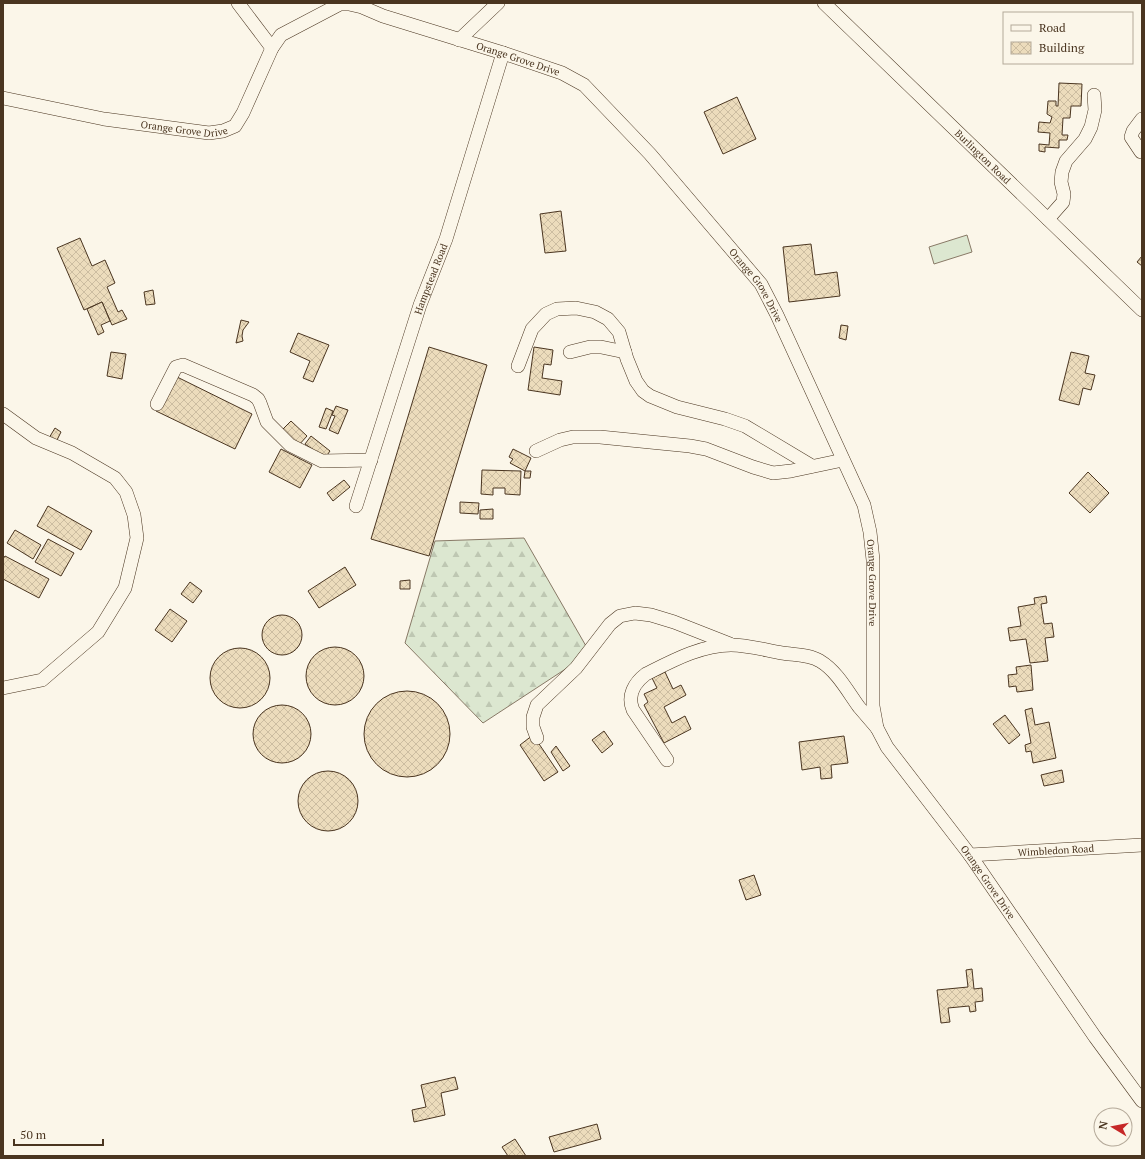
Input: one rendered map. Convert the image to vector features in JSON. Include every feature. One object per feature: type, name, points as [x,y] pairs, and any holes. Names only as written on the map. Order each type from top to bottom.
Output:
[{"type":"street","points":[[238,3],[272,48]]},
{"type":"street","points":[[459,40],[498,3]]},
{"type":"street","name":"Burlington Road","points":[[824,3],[1142,310]]},
{"type":"street","name":"Orange Grove Drive","points":[[3,98],[104,119],[209,133],[224,131],[235,126],[243,113],[272,48],[282,35],[340,4],[349,4],[362,7],[383,16],[562,72],[584,85],[650,154],[760,284],[777,315],[864,505],[870,532],[873,560],[873,706],[877,728],[887,746],[970,855],[1081,1017],[1142,1101]]},
{"type":"street","name":"Hampstead Road","points":[[356,506],[420,305],[446,239],[503,53]]},
{"type":"street","points":[[1048,219],[1063,202],[1064,194],[1061,182],[1062,172],[1066,161],[1085,139],[1091,127],[1095,110],[1094,95]]},
{"type":"street","points":[[1142,119],[1133,131],[1131,137],[1142,152]]},
{"type":"street","points":[[518,366],[532,329],[546,314],[557,309],[576,308],[595,312],[608,319],[619,332],[636,381],[643,391],[650,396],[677,407],[725,419],[745,426],[812,466]]},
{"type":"street","points":[[570,352],[590,347],[601,347],[625,352]]},
{"type":"street","points":[[157,404],[176,367],[183,365],[254,395],[260,403],[267,422],[290,445],[322,460],[371,460]]},
{"type":"street","points":[[3,414],[36,438],[72,453],[115,478],[126,492],[134,515],[137,538],[125,588],[98,632],[42,680],[3,688]]},
{"type":"street","points":[[536,451],[560,440],[573,437],[600,437],[706,449],[773,473],[843,460]]},
{"type":"street","points":[[537,738],[533,727],[533,717],[538,705],[576,668],[610,624],[620,616],[635,613],[651,615],[674,622],[732,645]]},
{"type":"street","points":[[667,760],[630,704],[634,687],[638,680],[646,674],[683,657],[717,646],[732,645],[804,655],[820,660],[845,687],[877,728]]},
{"type":"street","name":"Wimbledon Road","points":[[970,855],[1142,844]]},
{"type":"green space","points":[[967,235],[972,252],[934,264],[929,247]]},
{"type":"green space","points":[[524,538],[590,653],[483,723],[405,643],[435,541]]},
{"type":"building","points":[[1059,83],[1082,84],[1081,106],[1071,106],[1070,118],[1063,118],[1062,135],[1068,135],[1067,140],[1059,140],[1059,148],[1045,147],[1045,152],[1039,151],[1039,144],[1049,145],[1050,133],[1038,132],[1039,122],[1050,123],[1052,117],[1047,114],[1048,101],[1056,101],[1056,106],[1058,106]]},
{"type":"building","points":[[737,97],[756,139],[723,154],[704,112]]},
{"type":"building","points":[[561,211],[566,251],[545,253],[540,214]]},
{"type":"building","points":[[80,238],[92,266],[105,260],[115,283],[107,287],[118,312],[122,310],[127,319],[112,325],[102,302],[84,310],[57,248]]},
{"type":"building","points":[[811,244],[815,275],[837,272],[840,296],[789,302],[783,247]]},
{"type":"building","points":[[1142,256],[1142,266],[1137,262]]},
{"type":"building","points":[[153,290],[155,304],[146,305],[144,292]]},
{"type":"building","points":[[102,302],[110,321],[101,325],[104,332],[98,335],[87,309]]},
{"type":"building","points":[[241,320],[249,322],[243,330],[243,341],[236,343]]},
{"type":"building","points":[[841,325],[848,326],[846,340],[839,338]]},
{"type":"building","points":[[298,333],[329,345],[313,382],[303,378],[310,361],[290,352]]},
{"type":"building","points":[[429,347],[487,365],[429,556],[371,539]]},
{"type":"building","points":[[534,347],[553,350],[551,365],[544,364],[542,378],[562,381],[560,395],[528,390]]},
{"type":"building","points":[[111,352],[126,354],[122,379],[107,376]]},
{"type":"building","points":[[1071,352],[1089,356],[1085,373],[1095,375],[1091,390],[1083,388],[1079,405],[1059,400]]},
{"type":"building","points":[[173,375],[252,414],[235,449],[156,411]]},
{"type":"building","points":[[336,406],[348,410],[338,434],[329,430],[335,416],[332,415]]},
{"type":"building","points":[[326,408],[333,411],[326,429],[319,427]]},
{"type":"building","points":[[291,421],[307,436],[298,446],[282,430]]},
{"type":"building","points":[[55,428],[61,432],[56,442],[49,438]]},
{"type":"building","points":[[311,436],[330,451],[325,458],[305,444]]},
{"type":"building","points":[[281,449],[312,465],[300,488],[269,472]]},
{"type":"building","points":[[513,449],[531,458],[525,471],[510,463],[513,459],[509,457]]},
{"type":"building","points":[[482,470],[521,471],[520,495],[505,494],[505,488],[493,488],[493,495],[481,494]]},
{"type":"building","points":[[525,471],[531,471],[530,478],[524,478]]},
{"type":"building","points":[[1088,472],[1109,493],[1090,513],[1069,493]]},
{"type":"building","points":[[344,480],[350,487],[333,501],[327,493]]},
{"type":"building","points":[[460,502],[479,503],[478,514],[460,513]]},
{"type":"building","points":[[48,506],[92,531],[81,550],[37,526]]},
{"type":"building","points":[[493,509],[493,519],[480,519],[480,510]]},
{"type":"building","points":[[15,530],[41,545],[33,559],[7,543]]},
{"type":"building","points":[[48,539],[74,553],[61,576],[35,562]]},
{"type":"building","points":[[5,556],[49,579],[39,598],[3,579],[3,559]]},
{"type":"building","points":[[345,567],[356,585],[319,608],[308,591]]},
{"type":"building","points":[[410,580],[410,589],[400,589],[400,581]]},
{"type":"building","points":[[190,582],[202,591],[193,603],[181,594]]},
{"type":"building","points":[[1046,596],[1047,603],[1041,604],[1044,624],[1052,623],[1054,637],[1045,638],[1048,661],[1030,663],[1026,639],[1010,641],[1008,628],[1021,626],[1018,607],[1035,604],[1034,598]]},
{"type":"building","points":[[170,609],[187,621],[172,642],[155,630]]},
{"type":"building","points":[[282,615],[296,621],[302,635],[296,649],[282,655],[268,649],[262,635],[268,621]]},
{"type":"building","points":[[329,647],[341,647],[356,655],[364,670],[364,682],[356,697],[341,705],[329,705],[314,697],[306,682],[306,670],[314,655]]},
{"type":"building","points":[[240,648],[256,653],[261,657],[265,662],[270,678],[265,694],[261,699],[256,703],[240,708],[224,703],[219,699],[215,694],[210,678],[215,662],[219,657],[224,653]]},
{"type":"building","points":[[1031,665],[1033,690],[1017,692],[1016,686],[1009,687],[1008,675],[1017,674],[1016,667]]},
{"type":"building","points":[[665,672],[673,689],[681,685],[686,695],[664,707],[672,723],[685,716],[691,729],[664,743],[644,705],[648,702],[644,694],[657,688],[652,678]]},
{"type":"building","points":[[399,691],[415,691],[424,694],[438,703],[447,717],[450,726],[450,742],[447,751],[438,765],[424,774],[415,777],[399,777],[383,770],[376,765],[371,758],[364,742],[364,726],[371,710],[376,703],[383,698]]},
{"type":"building","points":[[282,705],[298,710],[306,718],[311,734],[306,750],[298,758],[282,763],[266,758],[258,750],[253,734],[258,718],[266,710]]},
{"type":"building","points":[[1032,708],[1035,725],[1049,722],[1056,758],[1033,763],[1031,751],[1026,752],[1025,745],[1031,743],[1025,710]]},
{"type":"building","points":[[1005,715],[1020,735],[1009,744],[993,724]]},
{"type":"building","points":[[604,731],[613,744],[602,753],[592,740]]},
{"type":"building","points":[[533,735],[558,772],[544,781],[520,745]]},
{"type":"building","points":[[844,736],[848,763],[831,765],[832,778],[821,779],[820,767],[802,770],[799,742]]},
{"type":"building","points":[[556,746],[570,766],[563,771],[551,752]]},
{"type":"building","points":[[1062,770],[1064,782],[1044,786],[1041,775]]},
{"type":"building","points":[[322,771],[334,771],[345,776],[353,784],[358,795],[356,813],[345,826],[334,831],[322,831],[311,826],[303,818],[298,807],[298,795],[303,784],[311,776]]},
{"type":"building","points":[[754,875],[761,895],[746,900],[739,880]]},
{"type":"building","points":[[972,969],[974,989],[982,988],[983,1001],[975,1002],[976,1011],[970,1012],[969,1006],[948,1008],[950,1022],[941,1023],[937,990],[968,987],[966,970]]},
{"type":"building","points":[[455,1077],[458,1089],[441,1093],[445,1115],[414,1122],[412,1110],[426,1107],[421,1085]]},
{"type":"building","points":[[597,1124],[601,1139],[554,1152],[549,1137]]},
{"type":"building","points":[[515,1139],[526,1156],[508,1156],[502,1147]]}]
